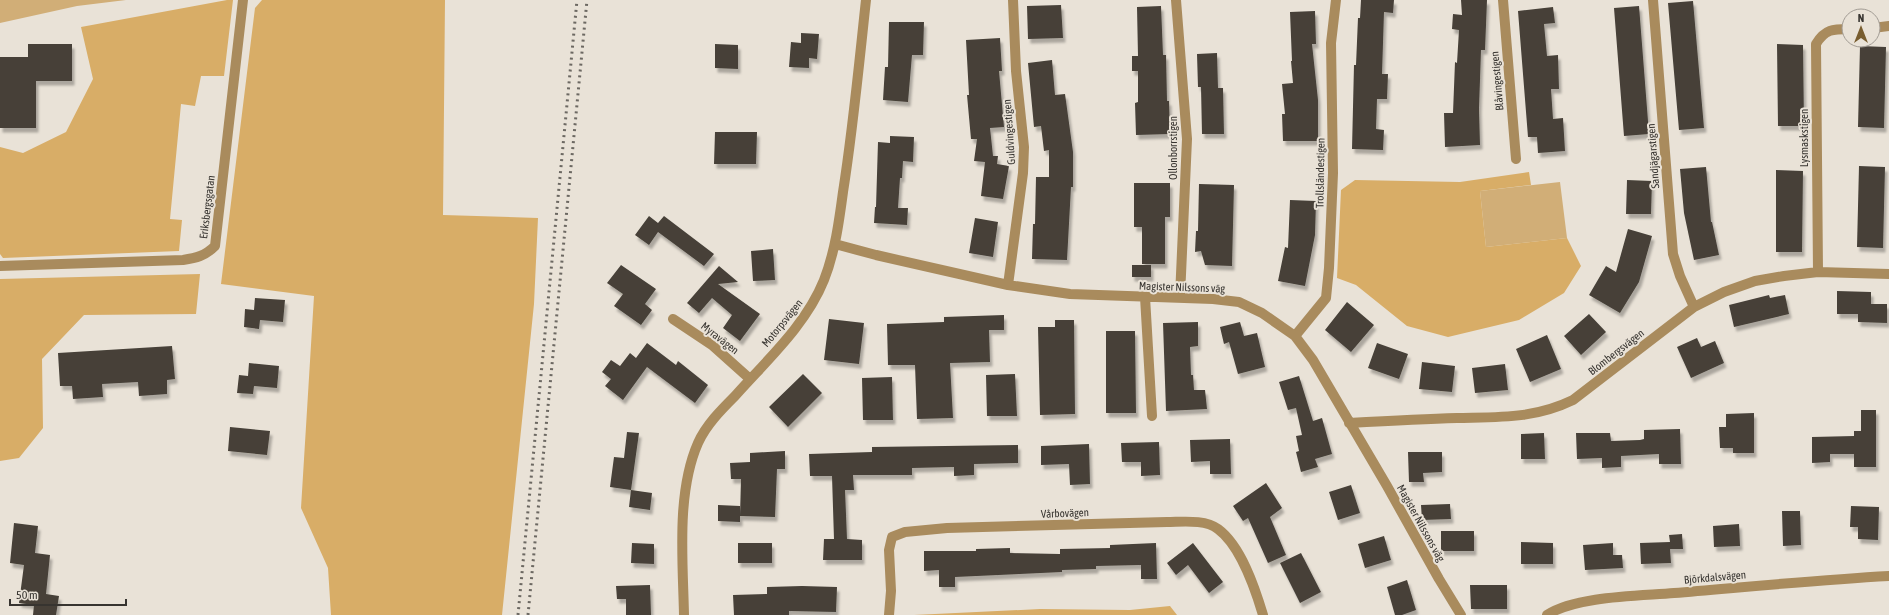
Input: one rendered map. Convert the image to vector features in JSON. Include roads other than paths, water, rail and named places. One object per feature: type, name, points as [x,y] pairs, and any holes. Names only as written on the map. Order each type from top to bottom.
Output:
[{"type":"street","name":"Eriksbergsgatan","points":[[0,266],[183,260],[198,258],[207,254],[215,246],[243,0]]},
{"type":"street","name":"Motorpsvägen","points":[[684,615],[684,512],[690,468],[698,442],[712,420],[793,331],[812,306],[824,280],[835,244],[850,152],[866,0]]},
{"type":"street","name":"Guldvingestigen","points":[[1008,285],[1023,173],[1024,147],[1016,71],[1013,0]]},
{"type":"street","name":"Ollonborrstigen","points":[[1176,0],[1187,139],[1180,297]]},
{"type":"street","name":"Trollsländestigen","points":[[1295,336],[1326,298],[1333,173],[1331,43],[1336,0]]},
{"type":"street","name":"Blåvingestigen","points":[[1503,0],[1516,159]]},
{"type":"street","name":"Sandjägarstigen","points":[[1653,0],[1673,254],[1680,276],[1694,307]]},
{"type":"street","name":"Lysmaskstigen","points":[[1818,272],[1816,44],[1822,34],[1834,29],[1841,29]]},
{"type":"street","name":"Magister Nilssons väg","points":[[835,244],[876,255],[1008,285],[1070,294],[1180,297],[1239,302],[1262,314],[1295,336],[1313,360],[1461,615]]},
{"type":"street","name":"Blombergsvägen","points":[[1350,423],[1505,418],[1537,414],[1556,408],[1573,400],[1694,307],[1724,292],[1755,281],[1818,272],[1889,274]]},
{"type":"street","points":[[1145,297],[1152,416]]},
{"type":"street","name":"Myravägen","points":[[673,319],[712,344],[750,379]]},
{"type":"street","name":"Vårbovägen","points":[[888,615],[891,591],[889,550],[892,536],[905,532],[947,528],[1167,522],[1201,522],[1218,528],[1233,546],[1247,569],[1263,615]]},
{"type":"street","name":"Björkdalsvägen","points":[[1546,615],[1554,610],[1596,600],[1817,580],[1889,576]]},
{"type":"railway","points":[[518,615],[577,0]]},
{"type":"railway","points":[[528,615],[587,0]]}]
